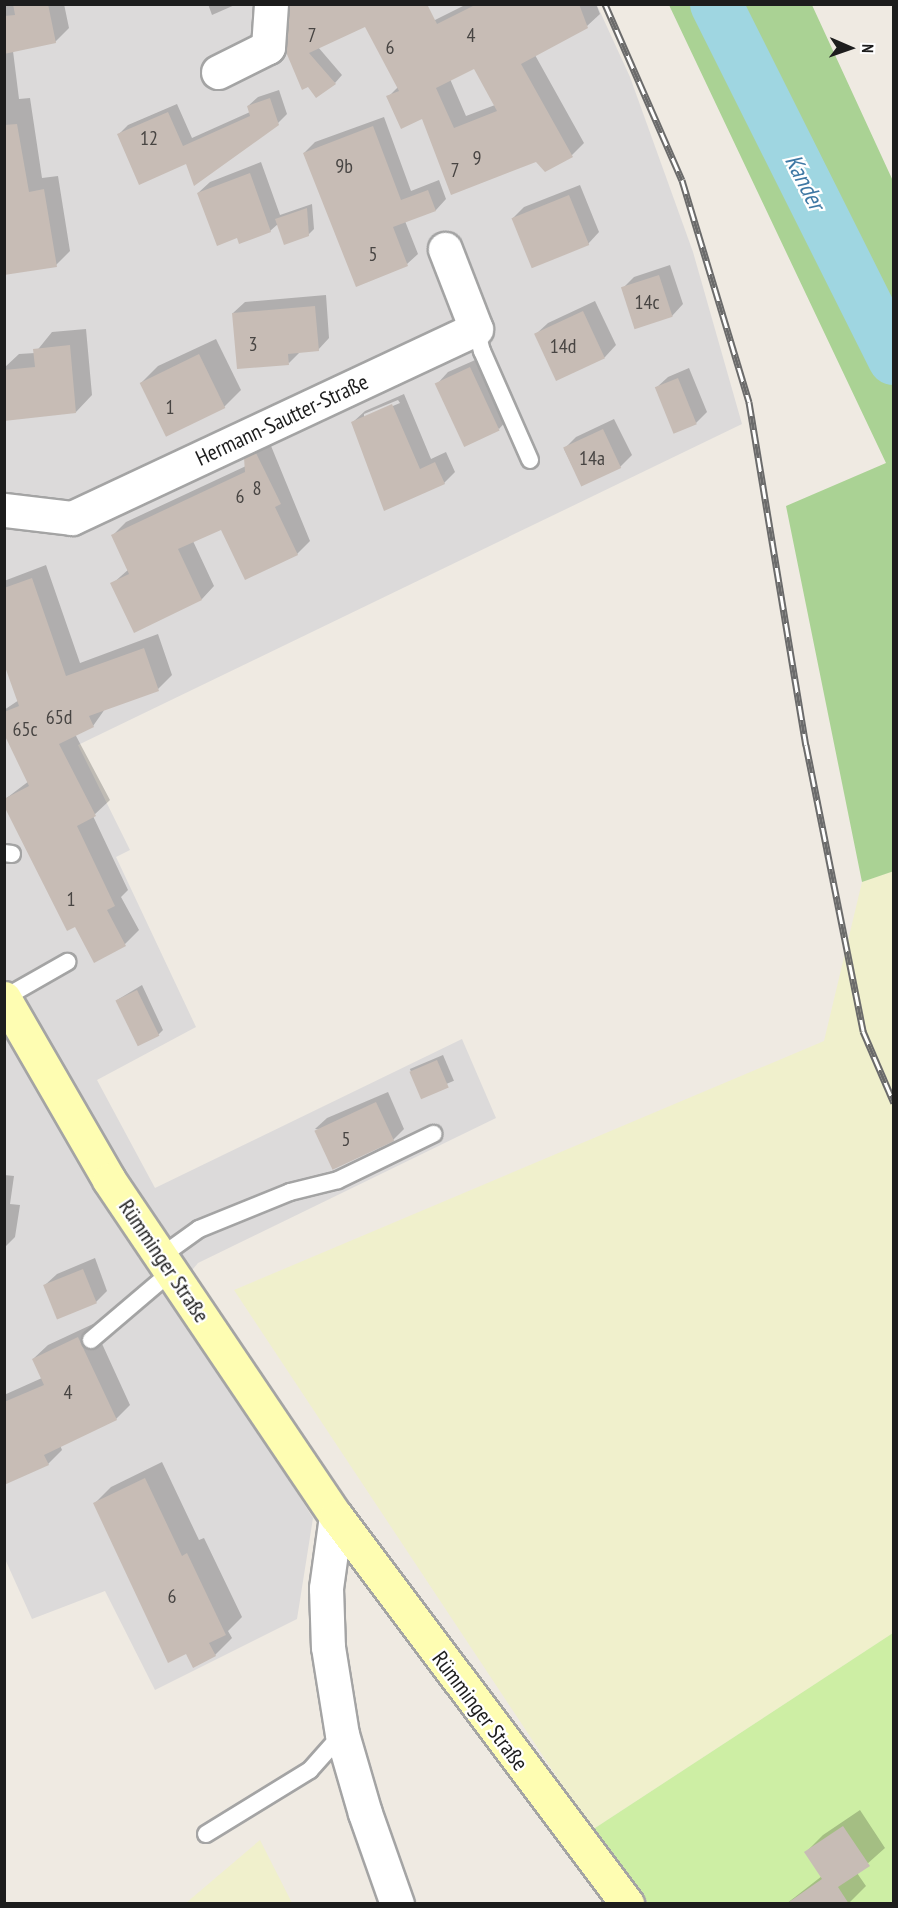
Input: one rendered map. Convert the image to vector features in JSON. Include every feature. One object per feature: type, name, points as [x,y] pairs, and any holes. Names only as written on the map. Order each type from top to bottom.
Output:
[{"type":"main road","name":"Rümminger Straße","points":[[4,998],[109,1180],[336,1516],[627,1904]]},
{"type":"street","points":[[218,72],[268,47],[271,4]]},
{"type":"street","points":[[445,249],[476,329]]},
{"type":"street","name":"Hermann-Sautter-Straße","points":[[4,510],[72,518],[476,329]]},
{"type":"street","points":[[336,1516],[326,1599],[328,1647],[342,1734],[364,1813],[397,1904]]},
{"type":"lane","points":[[476,329],[482,351],[530,460]]},
{"type":"lane","points":[[4,998],[67,962]]},
{"type":"lane","points":[[91,1340],[199,1229],[290,1192],[338,1180],[433,1134]]},
{"type":"lane","points":[[206,1834],[310,1770],[342,1734]]},
{"type":"shaded area","points":[[4,5],[597,5],[630,77],[693,252],[742,424],[78,745],[130,850],[116,857],[196,1027],[97,1080],[155,1188],[462,1039],[496,1118],[198,1263],[171,1295],[313,1518],[297,1619],[155,1690],[105,1591],[32,1619],[5,1559]]},
{"type":"green space","points":[[669,5],[812,5],[893,181],[894,871],[862,882],[786,506],[886,463]]},
{"type":"green space","points":[[893,871],[893,1633],[592,1830],[234,1290],[824,1041],[862,882]]},
{"type":"green space","points":[[893,1633],[893,1903],[648,1903],[592,1830]]},
{"type":"green space","points":[[260,1840],[292,1903],[186,1903]]},
{"type":"building","points":[[13,4],[48,4],[56,43],[4,54],[4,16],[15,15]]},
{"type":"building","points":[[290,4],[427,4],[437,24],[477,4],[579,4],[588,28],[521,64],[573,157],[545,172],[536,162],[451,195],[422,119],[401,129],[386,96],[399,91],[365,27],[309,53],[336,84],[316,98],[308,87],[302,90],[286,52]],"holes":[[[474,69],[497,111],[454,128],[436,88]]]},
{"type":"building","points":[[270,98],[279,125],[194,186],[186,164],[139,185],[117,134],[168,112],[183,146],[250,116],[247,106]]},
{"type":"building","points":[[17,124],[29,192],[44,189],[57,267],[4,275],[4,125]]},
{"type":"building","points":[[373,126],[401,200],[428,190],[436,211],[393,227],[408,266],[356,287],[303,153]]},
{"type":"building","points":[[250,173],[271,232],[239,244],[237,238],[217,246],[197,193]]},
{"type":"building","points":[[569,195],[589,245],[532,268],[512,218]]},
{"type":"building","points":[[307,208],[309,236],[284,245],[275,219]]},
{"type":"building","points":[[659,275],[673,317],[635,329],[621,287]]},
{"type":"building","points":[[315,306],[319,351],[288,354],[289,365],[237,369],[232,313]]},
{"type":"building","points":[[583,311],[605,358],[556,381],[534,334]]},
{"type":"building","points":[[70,345],[76,413],[4,421],[4,370],[35,367],[33,349]]},
{"type":"building","points":[[199,354],[225,408],[166,437],[140,383]]},
{"type":"building","points":[[470,367],[500,430],[464,447],[435,383]]},
{"type":"building","points":[[678,378],[697,424],[674,434],[655,387]]},
{"type":"building","points":[[392,404],[420,469],[435,462],[445,484],[384,511],[351,422]]},
{"type":"building","points":[[603,429],[621,468],[581,487],[563,448]]},
{"type":"building","points":[[256,453],[281,504],[275,507],[298,555],[245,580],[221,530],[178,549],[202,600],[134,633],[110,583],[129,574],[111,535],[245,472],[244,458]]},
{"type":"building","points":[[32,578],[66,676],[144,648],[159,691],[89,716],[94,727],[59,744],[96,816],[77,826],[115,906],[107,910],[126,946],[94,963],[75,927],[67,931],[4,806],[4,799],[29,786],[4,734],[4,712],[19,706],[4,664],[4,588]]},
{"type":"building","points":[[137,990],[159,1036],[138,1046],[115,1001]]},
{"type":"building","points":[[437,1060],[449,1088],[421,1099],[409,1072]]},
{"type":"building","points":[[376,1102],[394,1141],[333,1170],[314,1131]]},
{"type":"building","points":[[83,1269],[97,1303],[57,1319],[43,1285]]},
{"type":"building","points":[[78,1337],[117,1420],[44,1455],[49,1465],[4,1485],[4,1402],[44,1385],[32,1359]]},
{"type":"building","points":[[145,1478],[182,1556],[187,1553],[226,1635],[209,1643],[216,1656],[193,1668],[186,1654],[168,1663],[93,1503]]},
{"type":"building","points":[[843,1826],[870,1866],[838,1887],[849,1904],[786,1904],[822,1879],[804,1852]]},
{"type":"waterway","name":"Kander","points":[[716,4],[894,359]]},
{"type":"railway","points":[[605,4],[682,180],[749,402],[806,745],[863,1031],[894,1103]]}]
